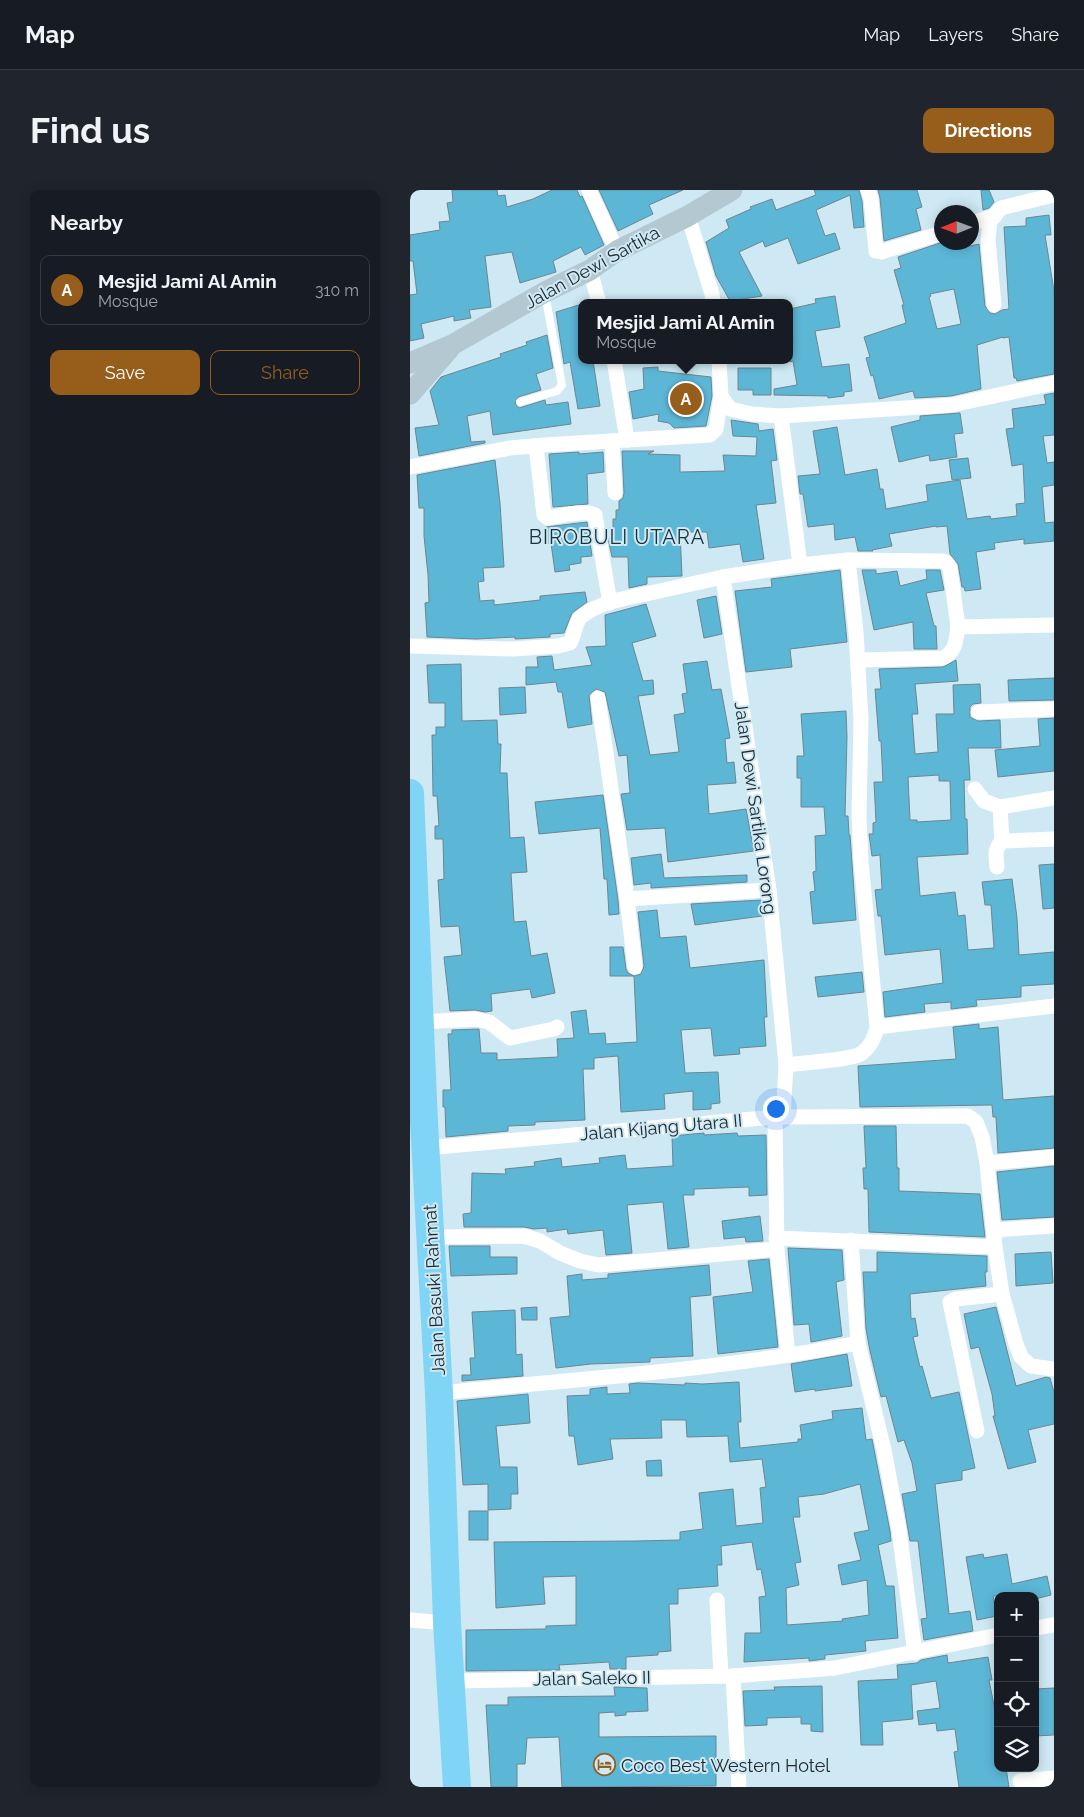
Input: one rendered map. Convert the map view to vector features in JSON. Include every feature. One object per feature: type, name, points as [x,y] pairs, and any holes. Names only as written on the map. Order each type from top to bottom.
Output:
[{"type":"highway","name":"Jalan Basuki Rahmat","points":[[410,793],[414,977],[420,1022],[420,1131],[431,1237],[439,1393],[447,1623],[457,1787]]},
{"type":"main road","name":"Jalan Dewi Sartika","points":[[452,345],[545,292],[590,270],[617,251],[688,216],[732,190]]},
{"type":"main road","points":[[410,363],[452,345]]},
{"type":"main road","points":[[410,394],[452,345]]},
{"type":"street","points":[[588,190],[617,251]]},
{"type":"street","points":[[868,190],[871,199],[876,251],[881,252],[934,235]]},
{"type":"street","points":[[994,305],[988,240],[989,225],[1001,208],[1054,195]]},
{"type":"street","points":[[688,216],[713,299]]},
{"type":"street","points":[[979,221],[995,216]]},
{"type":"street","points":[[590,270],[598,299]]},
{"type":"street","points":[[614,364],[620,441],[615,493]]},
{"type":"street","points":[[410,467],[510,448],[710,435],[716,428],[721,396],[719,364]]},
{"type":"street","points":[[721,396],[730,409],[752,414],[781,416],[952,405],[1054,383]]},
{"type":"street","points":[[781,416],[800,565]]},
{"type":"street","points":[[536,446],[543,513],[546,517],[584,513],[595,515],[610,603]]},
{"type":"street","points":[[786,1065],[828,1061],[861,1055],[872,1044],[877,1027],[861,862],[859,815],[861,720],[858,660],[848,560]]},
{"type":"street","points":[[410,646],[513,649],[558,646],[570,643],[575,635],[576,622],[581,616],[610,603],[723,577],[800,565],[848,560],[943,561],[947,563],[950,568],[958,627],[954,648],[948,656],[943,658],[858,660]]},
{"type":"street","name":"Jalan Dewi Sartika Lorong","points":[[723,577],[769,890],[786,1065],[779,1117],[777,1243],[788,1355]]},
{"type":"street","points":[[958,627],[1054,624]]},
{"type":"street","points":[[598,698],[628,898],[635,967]]},
{"type":"street","points":[[978,712],[1054,710]]},
{"type":"street","points":[[974,789],[984,801],[1000,807],[1054,798]]},
{"type":"street","points":[[1000,807],[1002,841]]},
{"type":"street","points":[[997,866],[997,846],[1002,841],[1054,839]]},
{"type":"street","points":[[628,898],[769,890]]},
{"type":"street","points":[[877,1027],[1054,1006]]},
{"type":"street","points":[[420,1022],[475,1019],[489,1022],[510,1038],[557,1027]]},
{"type":"street","name":"Jalan Kijang Utara II","points":[[420,1131],[779,1117],[968,1116],[976,1122],[979,1128],[987,1163],[995,1247],[1002,1294],[1021,1357],[1031,1366],[1054,1369]]},
{"type":"street","points":[[987,1163],[1054,1158]]},
{"type":"street","points":[[994,1230],[1054,1226]]},
{"type":"street","points":[[431,1237],[524,1236],[540,1241],[560,1253],[580,1261],[599,1265],[777,1243],[851,1240],[919,1245],[995,1247]]},
{"type":"street","points":[[851,1240],[858,1343],[886,1458],[899,1530],[915,1653]]},
{"type":"street","points":[[977,1431],[950,1302],[965,1297],[1002,1294]]},
{"type":"street","points":[[439,1393],[646,1372],[788,1355],[858,1343]]},
{"type":"street","points":[[717,1600],[739,1787]]},
{"type":"street","points":[[410,1620],[447,1623]]},
{"type":"street","points":[[1039,1627],[1054,1625]]},
{"type":"street","name":"Jalan Saleko II","points":[[451,1681],[727,1676],[835,1668],[994,1636]]},
{"type":"street","points":[[1020,1779],[1054,1778]]},
{"type":"lane","points":[[520,402],[557,391],[562,385],[545,292]]},
{"type":"building","points":[[452,190],[497,190],[498,196],[505,195],[507,207],[533,199],[552,190],[577,190],[580,197],[582,196],[604,245],[585,255],[581,247],[553,261],[556,272],[520,283],[512,252],[485,256],[491,307],[469,310],[471,318],[454,321],[454,316],[421,324],[424,338],[410,341],[410,295],[417,294],[413,261],[410,261],[410,235],[440,230],[439,222],[450,221],[447,203],[453,202]]},
{"type":"building","points":[[599,190],[683,190],[649,205],[653,214],[618,231]]},
{"type":"building","points":[[814,190],[859,190],[864,227],[854,228],[850,195],[816,210],[825,236],[835,233],[840,249],[798,264],[788,238],[765,247],[763,241],[739,252],[762,296],[729,299],[716,276],[706,242],[729,228],[726,220],[751,209],[750,207],[772,199],[776,210],[816,195]]},
{"type":"building","points":[[878,190],[917,190],[922,207],[916,209],[921,230],[884,241]]},
{"type":"building","points":[[981,190],[989,190],[994,202],[989,208],[983,210]]},
{"type":"building","points":[[1049,215],[1051,235],[1045,235],[1054,291],[1054,374],[1017,381],[1014,378],[1009,337],[1003,337],[977,345],[981,389],[951,396],[915,398],[913,391],[879,399],[873,375],[871,376],[866,358],[870,357],[864,337],[906,323],[902,305],[904,305],[894,270],[901,268],[898,257],[934,245],[934,250],[979,250],[979,244],[985,306],[990,313],[995,314],[1009,309],[1004,227],[1026,226],[1026,218]],"holes":[[[954,289],[961,324],[937,329],[929,297],[931,296],[930,294]]]},
{"type":"building","points":[[835,296],[840,327],[815,331],[822,367],[849,364],[852,391],[844,392],[844,396],[828,398],[828,396],[774,395],[774,389],[797,385],[793,361],[793,308],[816,303],[815,299]]},
{"type":"building","points":[[578,305],[578,364],[593,364],[600,406],[578,409],[570,362],[564,364],[556,312]]},
{"type":"building","points":[[547,335],[553,368],[536,374],[541,390],[518,397],[515,403],[519,408],[545,400],[546,405],[568,402],[571,424],[493,435],[490,411],[467,416],[471,442],[485,441],[485,443],[419,456],[415,428],[439,425],[430,391],[441,377],[501,357],[500,354],[527,345],[526,342]]},
{"type":"building","points":[[658,367],[658,371],[711,377],[712,396],[706,426],[674,428],[669,423],[658,421],[659,414],[633,419],[629,392],[644,389],[643,368]]},
{"type":"building","points":[[738,368],[771,368],[771,395],[753,395],[753,390],[738,390]]},
{"type":"building","points":[[1054,393],[1054,435],[1043,436],[1047,463],[1054,462],[1054,485],[1042,487],[1045,523],[1054,522],[1054,541],[1024,544],[1024,539],[994,543],[995,549],[976,552],[981,589],[965,591],[964,587],[962,587],[958,564],[950,554],[947,526],[936,526],[889,534],[892,546],[873,551],[858,551],[855,537],[835,540],[834,524],[808,527],[803,494],[800,494],[798,476],[820,474],[813,431],[837,427],[845,475],[877,469],[886,509],[928,501],[926,485],[960,480],[967,519],[990,516],[991,519],[1017,516],[1016,504],[1025,503],[1023,464],[1012,466],[1006,429],[1014,428],[1012,409],[1046,404],[1044,395]]},
{"type":"building","points":[[960,413],[963,433],[954,434],[957,457],[930,461],[929,455],[899,462],[891,427],[920,420],[920,416]]},
{"type":"building","points":[[731,420],[758,424],[759,431],[773,429],[777,460],[771,461],[776,503],[756,505],[764,559],[743,562],[740,544],[709,548],[707,532],[680,532],[682,576],[647,577],[647,584],[629,588],[628,557],[612,557],[608,538],[613,538],[613,519],[616,519],[616,510],[619,510],[619,501],[623,498],[624,493],[622,451],[654,451],[648,454],[680,455],[680,472],[725,471],[723,455],[756,456],[757,437],[733,436]]},
{"type":"building","points":[[579,452],[579,454],[603,452],[604,472],[587,474],[588,504],[553,507],[549,454]]},
{"type":"building","points":[[968,458],[971,478],[952,480],[949,460]]},
{"type":"building","points":[[495,460],[504,567],[483,568],[484,581],[478,582],[480,601],[494,600],[494,605],[540,600],[540,596],[585,592],[587,602],[572,613],[564,633],[550,634],[550,637],[476,639],[427,637],[425,603],[429,602],[424,508],[419,508],[417,475]]},
{"type":"building","points":[[587,522],[592,556],[581,557],[581,563],[569,565],[570,570],[555,572],[551,543],[547,543],[546,527]]},
{"type":"building","points":[[840,570],[847,642],[790,649],[792,667],[746,672],[735,591],[772,587],[771,579]]},
{"type":"building","points":[[862,570],[876,570],[876,574],[897,571],[900,586],[927,579],[926,570],[940,570],[944,590],[926,593],[934,626],[936,626],[937,649],[914,649],[913,622],[874,630]]},
{"type":"building","points":[[716,596],[722,634],[704,638],[697,600]]},
{"type":"building","points":[[646,604],[656,636],[632,643],[643,681],[653,680],[654,694],[638,696],[650,755],[679,752],[674,715],[685,713],[682,694],[687,693],[683,664],[707,661],[712,690],[721,689],[730,738],[725,739],[727,763],[734,762],[736,783],[707,785],[709,814],[746,809],[754,851],[668,862],[665,828],[627,830],[621,794],[630,793],[627,755],[619,756],[605,692],[596,689],[589,695],[592,724],[568,728],[562,692],[558,692],[556,682],[526,685],[526,667],[538,667],[537,657],[552,656],[554,670],[592,665],[586,647],[606,646],[605,615]]},
{"type":"building","points":[[956,660],[958,681],[915,684],[918,714],[912,714],[915,754],[938,752],[936,714],[954,714],[953,685],[980,684],[981,703],[973,704],[970,707],[970,717],[978,721],[1000,720],[1001,748],[968,748],[970,780],[964,780],[968,854],[917,857],[920,896],[955,892],[958,916],[965,915],[968,950],[994,948],[991,905],[985,905],[982,882],[1012,879],[1019,955],[1054,952],[1054,984],[1021,986],[1021,997],[976,1000],[977,1006],[951,1009],[951,1002],[924,1004],[925,1012],[885,1017],[883,992],[943,983],[940,949],[885,955],[881,916],[878,916],[875,890],[882,889],[880,855],[872,856],[869,834],[873,834],[873,823],[876,822],[874,782],[883,782],[881,741],[879,741],[875,689],[881,689],[879,669],[943,667]],"holes":[[[939,775],[939,781],[950,781],[951,820],[917,822],[917,820],[910,820],[908,777]]]},
{"type":"building","points":[[461,664],[462,721],[497,720],[498,744],[501,744],[500,773],[507,773],[510,838],[524,837],[527,872],[511,873],[514,922],[526,921],[531,956],[547,953],[555,993],[532,998],[530,989],[491,994],[492,1011],[485,1012],[475,1010],[450,1011],[444,957],[462,955],[459,926],[441,927],[438,880],[444,879],[443,839],[435,839],[435,826],[439,826],[437,796],[433,796],[432,735],[436,735],[436,727],[445,727],[445,703],[429,703],[427,665]]},
{"type":"building","points":[[1054,678],[1054,700],[1009,701],[1008,680]]},
{"type":"building","points":[[525,687],[526,713],[500,715],[499,688]]},
{"type":"building","points":[[846,711],[845,816],[848,816],[856,920],[813,924],[810,892],[815,891],[813,872],[816,871],[815,836],[826,835],[824,807],[801,807],[801,778],[797,778],[797,756],[804,756],[801,714]]},
{"type":"building","points":[[1054,718],[1054,771],[998,777],[995,750],[1040,746],[1038,719]]},
{"type":"building","points":[[603,795],[619,914],[609,915],[607,879],[604,879],[600,828],[539,834],[535,802]]},
{"type":"building","points":[[661,854],[664,878],[747,875],[747,882],[651,888],[651,883],[634,885],[631,858]]},
{"type":"building","points":[[1054,864],[1054,908],[1043,909],[1039,865]]},
{"type":"building","points":[[761,900],[762,916],[695,925],[691,904]]},
{"type":"building","points":[[657,910],[660,938],[686,936],[690,968],[764,960],[767,1017],[764,1017],[766,1046],[739,1048],[740,1054],[714,1056],[711,1028],[681,1030],[685,1073],[718,1072],[720,1103],[711,1104],[711,1109],[693,1110],[693,1091],[664,1094],[665,1109],[621,1112],[618,1056],[594,1058],[594,1069],[583,1069],[585,1120],[535,1122],[535,1125],[508,1126],[508,1131],[446,1137],[443,1090],[451,1090],[448,1034],[452,1034],[452,1030],[479,1029],[481,1053],[497,1053],[497,1060],[558,1057],[557,1039],[574,1038],[571,1012],[586,1010],[589,1034],[605,1033],[606,1044],[637,1042],[634,976],[641,974],[644,966],[638,912]]},
{"type":"building","points":[[610,947],[623,947],[626,969],[628,973],[634,976],[610,976]]},
{"type":"building","points":[[862,972],[864,992],[818,997],[815,977]]},
{"type":"building","points":[[979,1024],[979,1029],[998,1027],[1003,1100],[1054,1096],[1054,1148],[998,1153],[996,1117],[993,1117],[992,1105],[860,1107],[858,1066],[956,1059],[953,1027]]},
{"type":"building","points":[[864,1126],[896,1126],[899,1191],[980,1194],[985,1237],[869,1232],[868,1189],[864,1189],[863,1168],[866,1168]]},
{"type":"building","points":[[704,1133],[704,1135],[737,1133],[738,1136],[766,1135],[767,1195],[749,1196],[749,1187],[694,1189],[694,1195],[683,1195],[689,1247],[668,1249],[663,1202],[627,1205],[632,1253],[606,1255],[603,1230],[568,1234],[567,1229],[547,1232],[547,1228],[464,1227],[463,1214],[471,1213],[472,1173],[506,1174],[505,1169],[535,1166],[534,1162],[561,1158],[562,1167],[600,1163],[599,1158],[625,1155],[627,1169],[673,1166],[672,1136]]},
{"type":"building","points":[[1054,1166],[1054,1217],[1002,1220],[997,1172]]},
{"type":"building","points":[[760,1216],[763,1241],[746,1242],[745,1237],[724,1239],[722,1221]]},
{"type":"building","points":[[449,1246],[490,1246],[490,1257],[517,1257],[517,1274],[451,1276]]},
{"type":"building","points":[[788,1248],[842,1250],[844,1280],[836,1282],[842,1336],[811,1342],[809,1324],[794,1325]]},
{"type":"building","points":[[877,1252],[987,1256],[986,1286],[910,1294],[911,1319],[915,1318],[918,1336],[913,1337],[920,1367],[922,1366],[931,1398],[959,1392],[975,1468],[962,1471],[962,1480],[935,1484],[949,1614],[970,1611],[973,1631],[924,1640],[921,1619],[927,1618],[918,1541],[910,1541],[902,1494],[917,1491],[912,1463],[904,1440],[898,1442],[886,1396],[881,1397],[866,1329],[863,1272],[877,1272]]},
{"type":"building","points":[[1051,1252],[1053,1283],[1016,1286],[1015,1254]]},
{"type":"building","points":[[769,1259],[778,1347],[718,1354],[713,1297],[753,1292],[748,1261]]},
{"type":"building","points":[[709,1265],[711,1295],[690,1297],[693,1356],[650,1358],[650,1362],[591,1364],[556,1368],[550,1318],[570,1316],[567,1276],[582,1274],[582,1280],[608,1278],[608,1274]]},
{"type":"building","points":[[537,1307],[537,1320],[522,1320],[521,1308]]},
{"type":"building","points":[[996,1307],[1016,1386],[1046,1377],[1050,1378],[1054,1392],[1054,1424],[1028,1430],[1036,1462],[1008,1469],[993,1416],[995,1416],[992,1394],[979,1347],[971,1349],[964,1314]]},
{"type":"building","points":[[515,1310],[516,1355],[522,1354],[523,1376],[462,1381],[462,1375],[471,1375],[470,1358],[475,1358],[472,1312]]},
{"type":"building","points":[[847,1354],[852,1386],[795,1392],[791,1364]]},
{"type":"building","points":[[739,1382],[741,1422],[738,1422],[740,1448],[798,1442],[798,1439],[802,1439],[800,1425],[833,1419],[832,1411],[862,1408],[866,1440],[872,1439],[890,1531],[891,1541],[878,1545],[886,1586],[894,1586],[898,1638],[865,1641],[866,1651],[825,1655],[825,1659],[809,1661],[809,1658],[744,1662],[745,1633],[761,1633],[759,1597],[766,1596],[761,1569],[757,1570],[752,1542],[721,1546],[722,1565],[717,1565],[718,1586],[678,1589],[678,1604],[669,1604],[671,1651],[658,1652],[658,1655],[626,1657],[626,1669],[610,1669],[609,1662],[559,1665],[560,1670],[466,1671],[466,1630],[546,1629],[546,1626],[576,1625],[576,1576],[543,1577],[545,1604],[496,1608],[494,1542],[680,1540],[680,1532],[703,1529],[699,1493],[733,1489],[736,1526],[763,1523],[760,1488],[766,1487],[762,1459],[730,1462],[728,1436],[687,1437],[686,1420],[661,1420],[662,1438],[610,1439],[613,1459],[578,1465],[574,1436],[569,1436],[567,1396],[590,1395],[590,1389],[607,1387],[607,1394],[630,1393],[629,1384],[637,1383],[702,1384]],"holes":[[[860,1484],[869,1530],[854,1533],[861,1560],[838,1565],[842,1585],[867,1580],[869,1615],[842,1619],[843,1621],[787,1625],[786,1588],[799,1585],[795,1563],[801,1562],[793,1517],[800,1517],[798,1497],[824,1494]]]},
{"type":"building","points":[[528,1394],[530,1423],[496,1426],[500,1467],[517,1467],[518,1494],[511,1494],[511,1509],[488,1510],[488,1484],[463,1485],[457,1401]]},
{"type":"building","points":[[661,1460],[662,1476],[647,1476],[646,1461]]},
{"type":"building","points":[[469,1511],[488,1511],[488,1540],[469,1540]]},
{"type":"building","points":[[983,1554],[984,1558],[1007,1554],[1012,1584],[1047,1576],[1051,1595],[1039,1598],[1039,1592],[994,1592],[994,1617],[977,1620],[966,1557]]},
{"type":"building","points":[[947,1655],[948,1663],[988,1657],[992,1680],[989,1680],[994,1706],[994,1772],[1007,1772],[1009,1787],[959,1787],[954,1752],[958,1751],[955,1729],[937,1731],[936,1723],[919,1725],[917,1711],[940,1708],[936,1681],[911,1685],[913,1719],[882,1722],[883,1745],[861,1745],[858,1681],[898,1679],[897,1665],[917,1663],[921,1660]]},
{"type":"building","points":[[822,1686],[823,1732],[811,1731],[811,1724],[801,1724],[801,1717],[767,1718],[767,1725],[745,1726],[743,1691],[775,1690],[774,1687]]},
{"type":"building","points":[[614,1687],[647,1688],[648,1711],[626,1712],[626,1715],[615,1716],[615,1712],[599,1713],[599,1737],[716,1736],[716,1786],[562,1787],[559,1737],[527,1738],[525,1764],[517,1764],[517,1787],[491,1787],[486,1705],[508,1705],[508,1697],[615,1696]]},
{"type":"building","points":[[1054,1688],[1054,1735],[1039,1736],[1039,1689]]},
{"type":"place","name":"Mesjid Jami Al Amin","points":[[686,399]]},
{"type":"place","name":"Coco Best Western Hotel","points":[[605,1765]]},
{"type":"district","name":"BIROBULI UTARA","points":[[617,537]]}]
